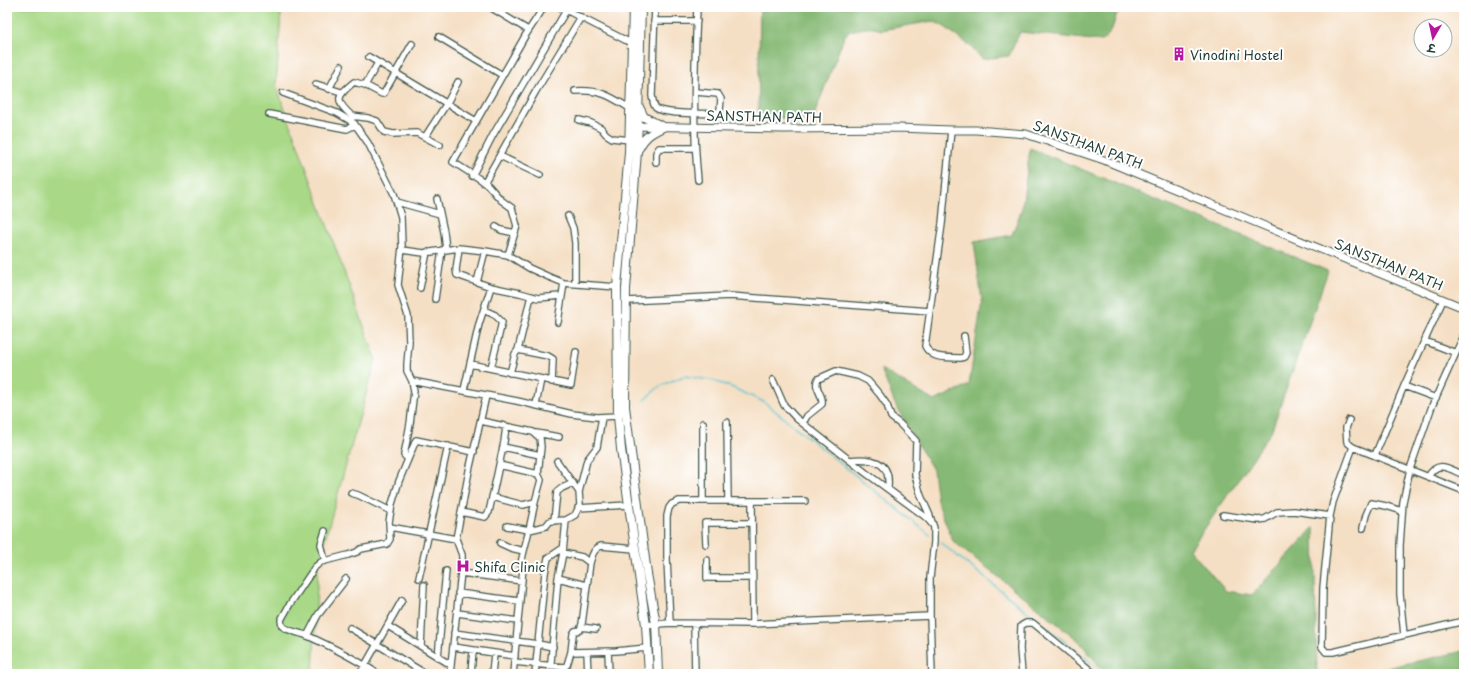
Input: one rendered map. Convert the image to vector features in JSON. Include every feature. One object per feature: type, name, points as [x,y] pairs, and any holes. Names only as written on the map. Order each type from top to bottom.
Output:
[{"type":"main road","points":[[633,7],[635,108],[644,117],[663,127]]},
{"type":"main road","points":[[641,7],[634,126],[637,152],[627,281],[625,407],[647,574],[656,624],[658,674]]},
{"type":"main road","points":[[634,126],[630,140],[617,287],[618,416],[620,449],[646,625],[649,674]]},
{"type":"main road","points":[[637,152],[643,140],[648,135],[663,127]]},
{"type":"street","points":[[490,7],[528,30]]},
{"type":"street","points":[[508,255],[517,226],[512,208],[501,200],[484,183],[453,162],[528,30],[544,7]]},
{"type":"street","points":[[560,7],[569,9],[581,17],[633,44]]},
{"type":"street","points":[[654,7],[652,96],[654,106],[657,110],[668,112],[716,114],[720,110],[721,99],[718,94],[696,92]]},
{"type":"street","points":[[697,7],[695,148],[698,180]]},
{"type":"street","points":[[472,176],[493,135],[569,9]]},
{"type":"street","points":[[484,183],[536,91],[581,17]]},
{"type":"street","points":[[654,21],[697,21]]},
{"type":"street","points":[[439,38],[502,75]]},
{"type":"street","points":[[408,459],[404,455],[414,391],[412,381],[407,371],[409,342],[408,316],[398,285],[402,250],[401,217],[394,194],[368,143],[342,107],[339,99],[342,92],[354,82],[365,85],[382,94],[384,93],[412,44]]},
{"type":"street","points":[[369,57],[476,121]]},
{"type":"street","points":[[365,85],[378,63]]},
{"type":"street","points":[[329,89],[341,66]]},
{"type":"street","points":[[425,137],[447,103],[458,82]]},
{"type":"street","points":[[316,84],[342,92]]},
{"type":"street","points":[[575,91],[590,90],[602,92],[635,108]]},
{"type":"street","points":[[283,93],[352,121],[368,118],[377,121],[384,132],[393,134],[417,133],[440,145]]},
{"type":"street","points":[[269,114],[347,129],[352,121]]},
{"type":"street","points":[[579,120],[592,123],[601,128],[612,138],[630,140]]},
{"type":"street","name":"SANSTHAN PATH","points":[[634,126],[784,129],[898,128],[976,130],[1026,134],[1104,160],[1464,308]]},
{"type":"street","points":[[951,130],[942,224],[925,346],[928,353],[935,356],[961,358],[964,357],[966,353],[964,336]]},
{"type":"street","points":[[656,162],[656,153],[659,148],[695,148]]},
{"type":"street","points":[[500,156],[540,175]]},
{"type":"street","points":[[435,299],[444,249],[437,199]]},
{"type":"street","points":[[397,202],[440,214]]},
{"type":"street","points":[[568,216],[573,228],[574,236],[575,284]]},
{"type":"street","points":[[496,227],[501,230],[514,233]]},
{"type":"street","points":[[402,250],[427,252],[459,248],[486,251],[508,255],[529,268],[564,283],[617,287]]},
{"type":"street","points":[[459,248],[456,270],[457,274],[477,282],[538,298],[561,296]]},
{"type":"street","points":[[477,282],[486,251]]},
{"type":"street","points":[[420,288],[427,252]]},
{"type":"street","points":[[558,322],[564,283]]},
{"type":"street","points":[[464,390],[478,324],[491,286]]},
{"type":"street","points":[[510,373],[518,350],[530,296]]},
{"type":"street","points":[[627,301],[730,296],[930,311]]},
{"type":"street","points":[[1376,455],[1404,386],[1426,341],[1443,300]]},
{"type":"street","points":[[484,310],[495,315],[502,322],[491,368]]},
{"type":"street","points":[[1404,635],[1400,594],[1400,545],[1402,511],[1410,469],[1432,406],[1464,335]]},
{"type":"street","points":[[1426,341],[1456,353]]},
{"type":"street","points":[[518,350],[548,356],[553,359],[552,382]]},
{"type":"street","points":[[470,364],[571,385],[576,352]]},
{"type":"street","points":[[803,424],[807,416],[822,404],[823,399],[816,386],[816,382],[820,377],[836,371],[868,380],[887,405],[891,417],[916,441],[915,475],[921,496],[934,528],[930,578],[932,674]]},
{"type":"street","points":[[536,405],[541,379]]},
{"type":"street","points":[[773,380],[784,405],[796,418],[927,518],[934,528]]},
{"type":"street","points":[[412,381],[464,390],[572,414],[602,417],[618,416]]},
{"type":"street","points":[[1404,386],[1436,398]]},
{"type":"street","points":[[450,674],[462,555],[456,539],[486,396]]},
{"type":"street","points":[[507,526],[529,530],[546,526],[550,521],[566,520],[575,515],[580,505],[579,492],[587,460],[597,447],[602,417]]},
{"type":"street","points":[[1349,420],[1345,434],[1347,442],[1353,447],[1464,491]]},
{"type":"street","points":[[481,421],[559,437]]},
{"type":"street","points":[[727,422],[728,500]]},
{"type":"street","points":[[703,423],[703,501]]},
{"type":"street","points":[[461,512],[485,517],[489,512],[506,427]]},
{"type":"street","points":[[513,674],[523,568],[521,563],[541,480],[538,474],[540,438],[533,432]]},
{"type":"street","points":[[378,674],[364,665],[307,636],[286,630],[282,626],[281,620],[315,567],[324,561],[357,552],[361,549],[387,544],[390,539],[391,511],[399,481],[416,440],[474,452]]},
{"type":"street","points":[[419,578],[448,446]]},
{"type":"street","points":[[503,447],[540,455]]},
{"type":"street","points":[[1353,447],[1333,502],[1330,516],[1323,588],[1322,647],[1326,652],[1333,652],[1464,621]]},
{"type":"street","points":[[850,460],[867,460],[884,467],[887,471],[889,479],[888,489]]},
{"type":"street","points":[[557,461],[579,492]]},
{"type":"street","points":[[499,465],[538,474]]},
{"type":"street","points":[[1428,477],[1434,468],[1438,466],[1464,475]]},
{"type":"street","points":[[554,521],[557,492],[573,483]]},
{"type":"street","points":[[351,493],[391,511]]},
{"type":"street","points":[[492,497],[523,505],[536,502]]},
{"type":"street","points":[[670,623],[667,559],[667,516],[669,508],[672,504],[679,500],[805,501]]},
{"type":"street","points":[[752,501],[752,624]]},
{"type":"street","points":[[1363,528],[1371,503],[1402,511]]},
{"type":"street","points":[[578,508],[628,505]]},
{"type":"street","points":[[1223,515],[1258,520],[1265,519],[1277,512],[1294,511],[1330,516]]},
{"type":"street","points":[[550,674],[558,578],[563,551],[566,520]]},
{"type":"street","points":[[706,544],[705,523],[752,523]]},
{"type":"street","points":[[390,527],[456,539]]},
{"type":"street","points":[[324,561],[321,544],[325,531]]},
{"type":"street","points":[[500,543],[511,548],[524,551]]},
{"type":"street","points":[[453,647],[494,654],[536,664],[564,667],[567,665],[571,652],[573,634],[575,631],[580,630],[581,627],[586,585],[594,551],[600,546],[635,548]]},
{"type":"street","points":[[535,674],[545,573],[548,558],[563,551],[582,558],[590,563]]},
{"type":"street","points":[[707,560],[707,578],[752,578]]},
{"type":"street","points":[[438,656],[446,571]]},
{"type":"street","points":[[461,572],[522,580]]},
{"type":"street","points":[[558,578],[586,585]]},
{"type":"street","points":[[307,636],[318,615],[346,579]]},
{"type":"street","points":[[421,646],[424,585]]},
{"type":"street","points":[[458,593],[519,601]]},
{"type":"street","points":[[360,674],[402,600]]},
{"type":"street","points":[[457,613],[518,621]]},
{"type":"street","points":[[646,625],[670,623],[752,624],[930,616]]},
{"type":"street","points":[[1022,674],[1020,649],[1021,626],[1026,623],[1033,624],[1095,674]]},
{"type":"street","points":[[694,624],[695,674]]},
{"type":"street","points":[[388,626],[451,664]]},
{"type":"street","points":[[581,627],[596,629]]},
{"type":"street","points":[[350,628],[426,674]]},
{"type":"street","points":[[454,633],[552,647]]},
{"type":"street","points":[[571,652],[647,648]]},
{"type":"street","points":[[471,674],[473,650]]},
{"type":"street","points":[[608,651],[610,674]]},
{"type":"street","points":[[587,652],[588,674]]},
{"type":"street","points":[[492,674],[494,654]]},
{"type":"green space","points":[[7,7],[294,7],[281,14],[276,85],[376,359],[318,564],[313,674],[7,674]]},
{"type":"green space","points":[[760,7],[1119,7],[1111,32],[1102,41],[1020,32],[1009,56],[982,59],[970,46],[945,27],[933,21],[881,30],[872,27],[849,31],[844,37],[813,118],[758,118]]},
{"type":"green space","points":[[1030,148],[1328,271],[1271,432],[1190,550],[1226,591],[1252,595],[1314,527],[1317,674],[1106,674],[1078,640],[953,541],[937,501],[933,470],[895,404],[881,369],[934,401],[969,385],[982,301],[974,242],[1012,235],[1022,208]]},
{"type":"green space","points":[[1464,651],[1464,674],[1358,674]]},
{"type":"waterway","points":[[644,400],[660,386],[684,376],[711,380],[731,387],[764,402],[930,535]]},
{"type":"waterway","points":[[941,543],[1098,668],[1101,674]]},
{"type":"place","name":"Vinodini Hostel","points":[[1179,54]]},
{"type":"place","name":"Shifa Clinic","points":[[463,566]]}]
